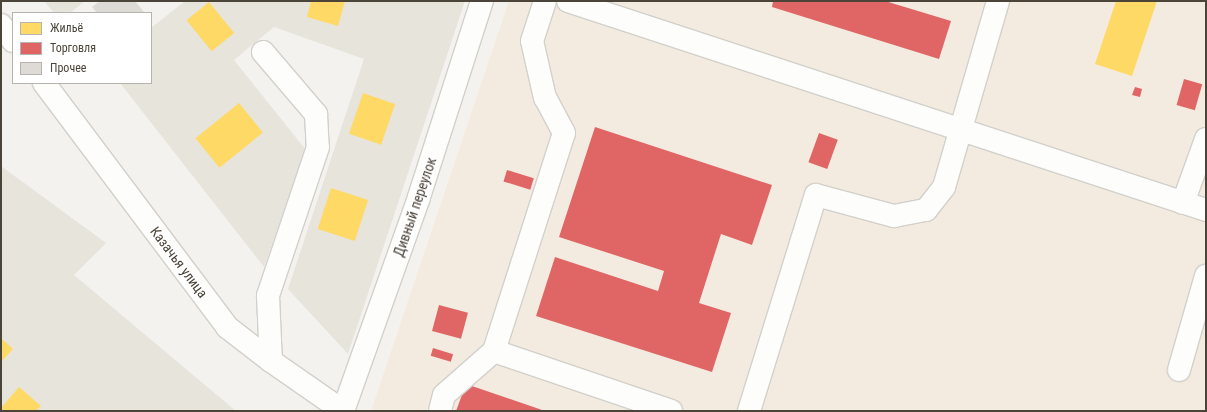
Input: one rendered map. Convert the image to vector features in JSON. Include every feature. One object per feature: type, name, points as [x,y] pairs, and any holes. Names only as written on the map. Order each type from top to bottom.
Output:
[{"type":"street","name":"Дивный переулок","points":[[343,411],[419,197],[482,1]]},
{"type":"street","points":[[440,411],[444,395],[494,351],[564,133],[545,98],[532,41],[546,1]]},
{"type":"street","points":[[568,1],[1206,210]]},
{"type":"street","points":[[749,411],[816,195],[894,216],[926,210],[944,187],[998,1]]},
{"type":"street","points":[[1,25],[12,40]]},
{"type":"street","points":[[264,52],[316,114],[318,147],[268,296],[270,361]]},
{"type":"street","name":"Казачья улица","points":[[45,84],[227,327],[270,361],[343,411]]},
{"type":"street","points":[[1183,203],[1206,139]]},
{"type":"street","points":[[1179,370],[1206,276]]},
{"type":"street","points":[[494,351],[670,411]]},
{"type":"shaded area","points":[[44,1],[85,1],[71,12],[53,12]]},
{"type":"shaded area","points":[[185,1],[465,1],[348,354],[288,289],[364,59],[274,27],[234,60],[306,150],[264,267],[121,84],[152,84],[152,27]]},
{"type":"shaded area","points":[[509,1],[1206,1],[1206,411],[371,411]]},
{"type":"shaded area","points":[[1,166],[106,243],[74,275],[236,411],[1,411]]},
{"type":"building: Жильё","points":[[311,1],[345,1],[338,26],[307,17]]},
{"type":"building: Жильё","points":[[1116,1],[1157,1],[1132,76],[1095,64]]},
{"type":"building: Жильё","points":[[209,2],[234,33],[212,51],[186,20]]},
{"type":"building: Жильё","points":[[363,93],[395,104],[381,145],[349,134]]},
{"type":"building: Жильё","points":[[239,103],[263,133],[219,168],[195,138]]},
{"type":"building: Жильё","points":[[331,188],[368,200],[355,241],[318,229]]},
{"type":"building: Жильё","points":[[1,338],[13,349],[1,362]]},
{"type":"building: Жильё","points":[[19,387],[41,406],[36,411],[1,411],[1,408]]},
{"type":"building: Торговля","points":[[773,1],[885,1],[951,21],[939,59],[772,7]]},
{"type":"building: Торговля","points":[[1184,79],[1202,84],[1195,110],[1177,105]]},
{"type":"building: Торговля","points":[[1135,87],[1142,89],[1140,97],[1132,95]]},
{"type":"building: Торговля","points":[[595,127],[772,185],[752,245],[721,234],[699,303],[731,313],[712,372],[536,316],[555,257],[658,291],[664,271],[559,237]]},
{"type":"building: Торговля","points":[[819,133],[838,140],[827,169],[808,162]]},
{"type":"building: Торговля","points":[[507,170],[534,178],[530,190],[503,181]]},
{"type":"building: Торговля","points":[[439,305],[468,313],[461,339],[432,331]]},
{"type":"building: Торговля","points":[[433,348],[453,354],[451,362],[431,356]]},
{"type":"building: Торговля","points":[[466,384],[545,411],[456,411]]},
{"type":"building: Прочее","points":[[100,1],[135,1],[144,12],[96,12],[92,7]]}]
